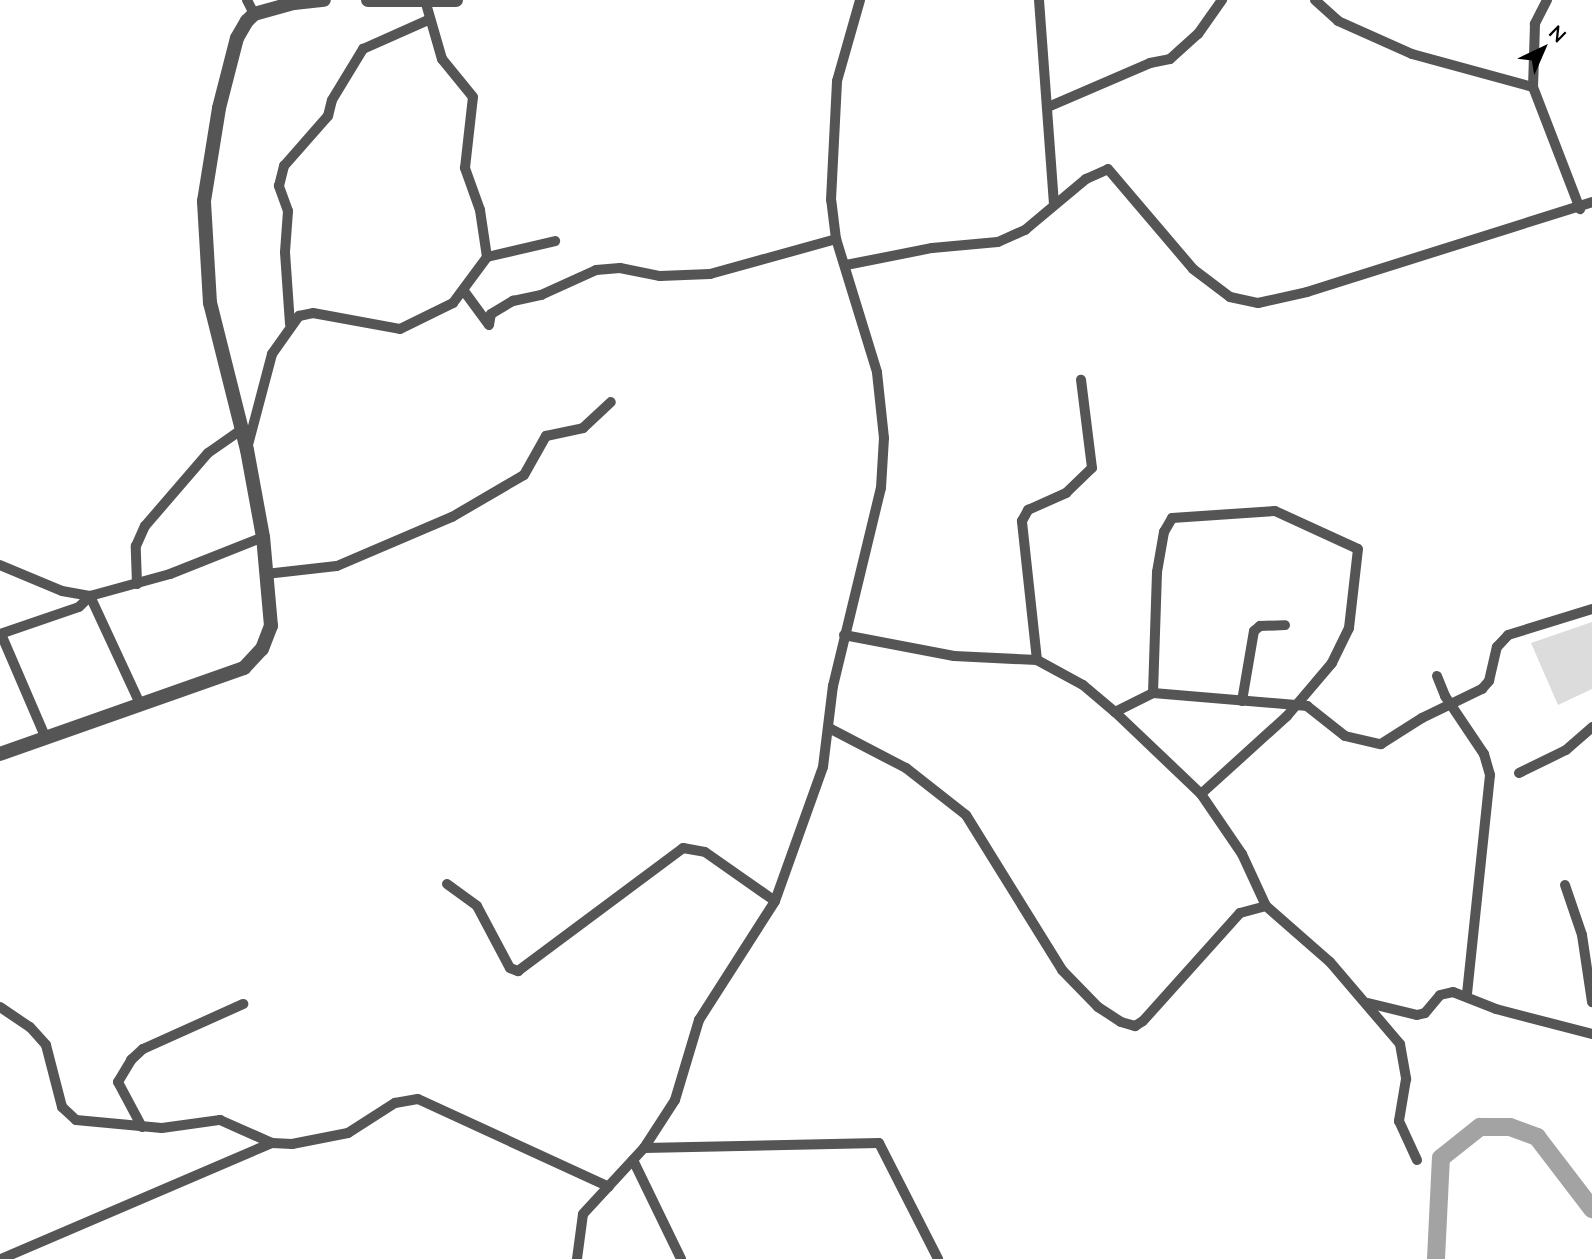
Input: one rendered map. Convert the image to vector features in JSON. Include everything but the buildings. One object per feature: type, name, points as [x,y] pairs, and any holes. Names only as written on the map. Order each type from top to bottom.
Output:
[{"type":"street","points":[[247,0],[254,14]]},
{"type":"street","points":[[0,754],[244,668],[262,649],[271,626],[263,537],[247,450],[209,303],[204,201],[237,38],[254,14],[324,0]]},
{"type":"street","points":[[368,0],[456,0]]},
{"type":"street","points":[[576,1259],[580,1221],[644,1148],[676,1100],[702,1013],[775,901],[823,767],[844,635],[873,528],[884,438],[877,372],[836,239],[831,200],[834,102],[840,64],[860,0]]},
{"type":"street","points":[[1039,0],[1054,204]]},
{"type":"street","points":[[1048,107],[1150,63],[1170,59],[1198,34],[1223,0]]},
{"type":"street","points":[[1315,0],[1338,21],[1412,54],[1533,88]]},
{"type":"street","points":[[1547,0],[1535,24],[1533,88],[1580,209]]},
{"type":"street","points":[[290,324],[313,313],[400,329],[440,311],[464,291],[487,257],[480,210],[465,169],[473,96],[442,59],[428,20],[425,1]]},
{"type":"street","points":[[247,450],[264,375],[290,324],[285,252],[288,211],[279,186],[284,166],[328,116],[332,100],[363,49],[428,20]]},
{"type":"street","points":[[846,265],[932,248],[998,242],[1025,230],[1086,178],[1108,169],[1193,269],[1224,293],[1258,303],[1307,292],[1502,227],[1580,209],[1592,202]]},
{"type":"street","points":[[464,291],[489,325],[491,314],[513,301],[541,295],[596,270],[620,268],[660,276],[710,274],[836,239]]},
{"type":"street","points":[[487,257],[555,241]]},
{"type":"street","points":[[1037,660],[1023,522],[1028,510],[1066,493],[1092,468],[1081,380]]},
{"type":"street","points":[[266,574],[337,566],[452,517],[524,475],[545,436],[583,428],[611,401]]},
{"type":"street","points":[[137,584],[134,556],[145,526],[208,453],[241,430]]},
{"type":"street","points":[[1153,693],[1157,572],[1167,523],[1176,516],[1275,511],[1358,549],[1345,639],[1332,663],[1297,704],[1201,794]]},
{"type":"street","points":[[0,565],[62,591],[90,596],[137,584],[263,537]]},
{"type":"street","points":[[90,596],[141,706]]},
{"type":"street","points":[[45,736],[0,634],[79,607],[90,596]]},
{"type":"street","points":[[1115,712],[1153,693],[1297,704],[1319,711],[1345,736],[1381,744],[1451,706],[1472,698],[1489,681],[1500,640],[1592,609]]},
{"type":"street","points":[[1242,701],[1254,631],[1259,626],[1285,625]]},
{"type":"street","points":[[844,635],[954,656],[1037,660],[1083,685],[1115,712],[1201,794],[1242,853],[1266,906],[1323,955],[1368,1003],[1399,1044],[1405,1058],[1399,1121],[1417,1160]]},
{"type":"street","points":[[1437,676],[1451,706],[1484,754],[1491,788],[1467,995]]},
{"type":"street","points":[[1519,773],[1566,750],[1592,727]]},
{"type":"street","points":[[829,728],[906,768],[966,815],[1062,970],[1098,1007],[1121,1022],[1135,1026],[1143,1021],[1240,913],[1266,906]]},
{"type":"street","points":[[447,884],[477,905],[510,968],[518,971],[683,848],[705,852],[775,901]]},
{"type":"street","points":[[1565,885],[1582,935],[1592,1002]]},
{"type":"street","points":[[1368,1003],[1417,1015],[1446,992],[1467,995],[1496,1009],[1592,1034]]},
{"type":"street","points":[[142,1127],[118,1082],[131,1060],[143,1049],[243,1004]]},
{"type":"street","points":[[0,1007],[30,1027],[46,1045],[62,1107],[69,1117],[92,1125],[142,1127],[220,1120],[272,1143],[292,1144],[348,1133],[395,1103],[418,1099],[609,1187]]},
{"type":"street","points":[[1,1259],[272,1143]]},
{"type":"street","points":[[644,1148],[878,1143],[938,1259]]},
{"type":"street","points":[[634,1160],[681,1259]]},
{"type":"shaded area","points":[[1592,622],[1592,689],[1558,705],[1531,643]]},
{"type":"waterway","points":[[1436,1259],[1441,1158],[1480,1127],[1510,1127],[1537,1137],[1592,1209]]}]
